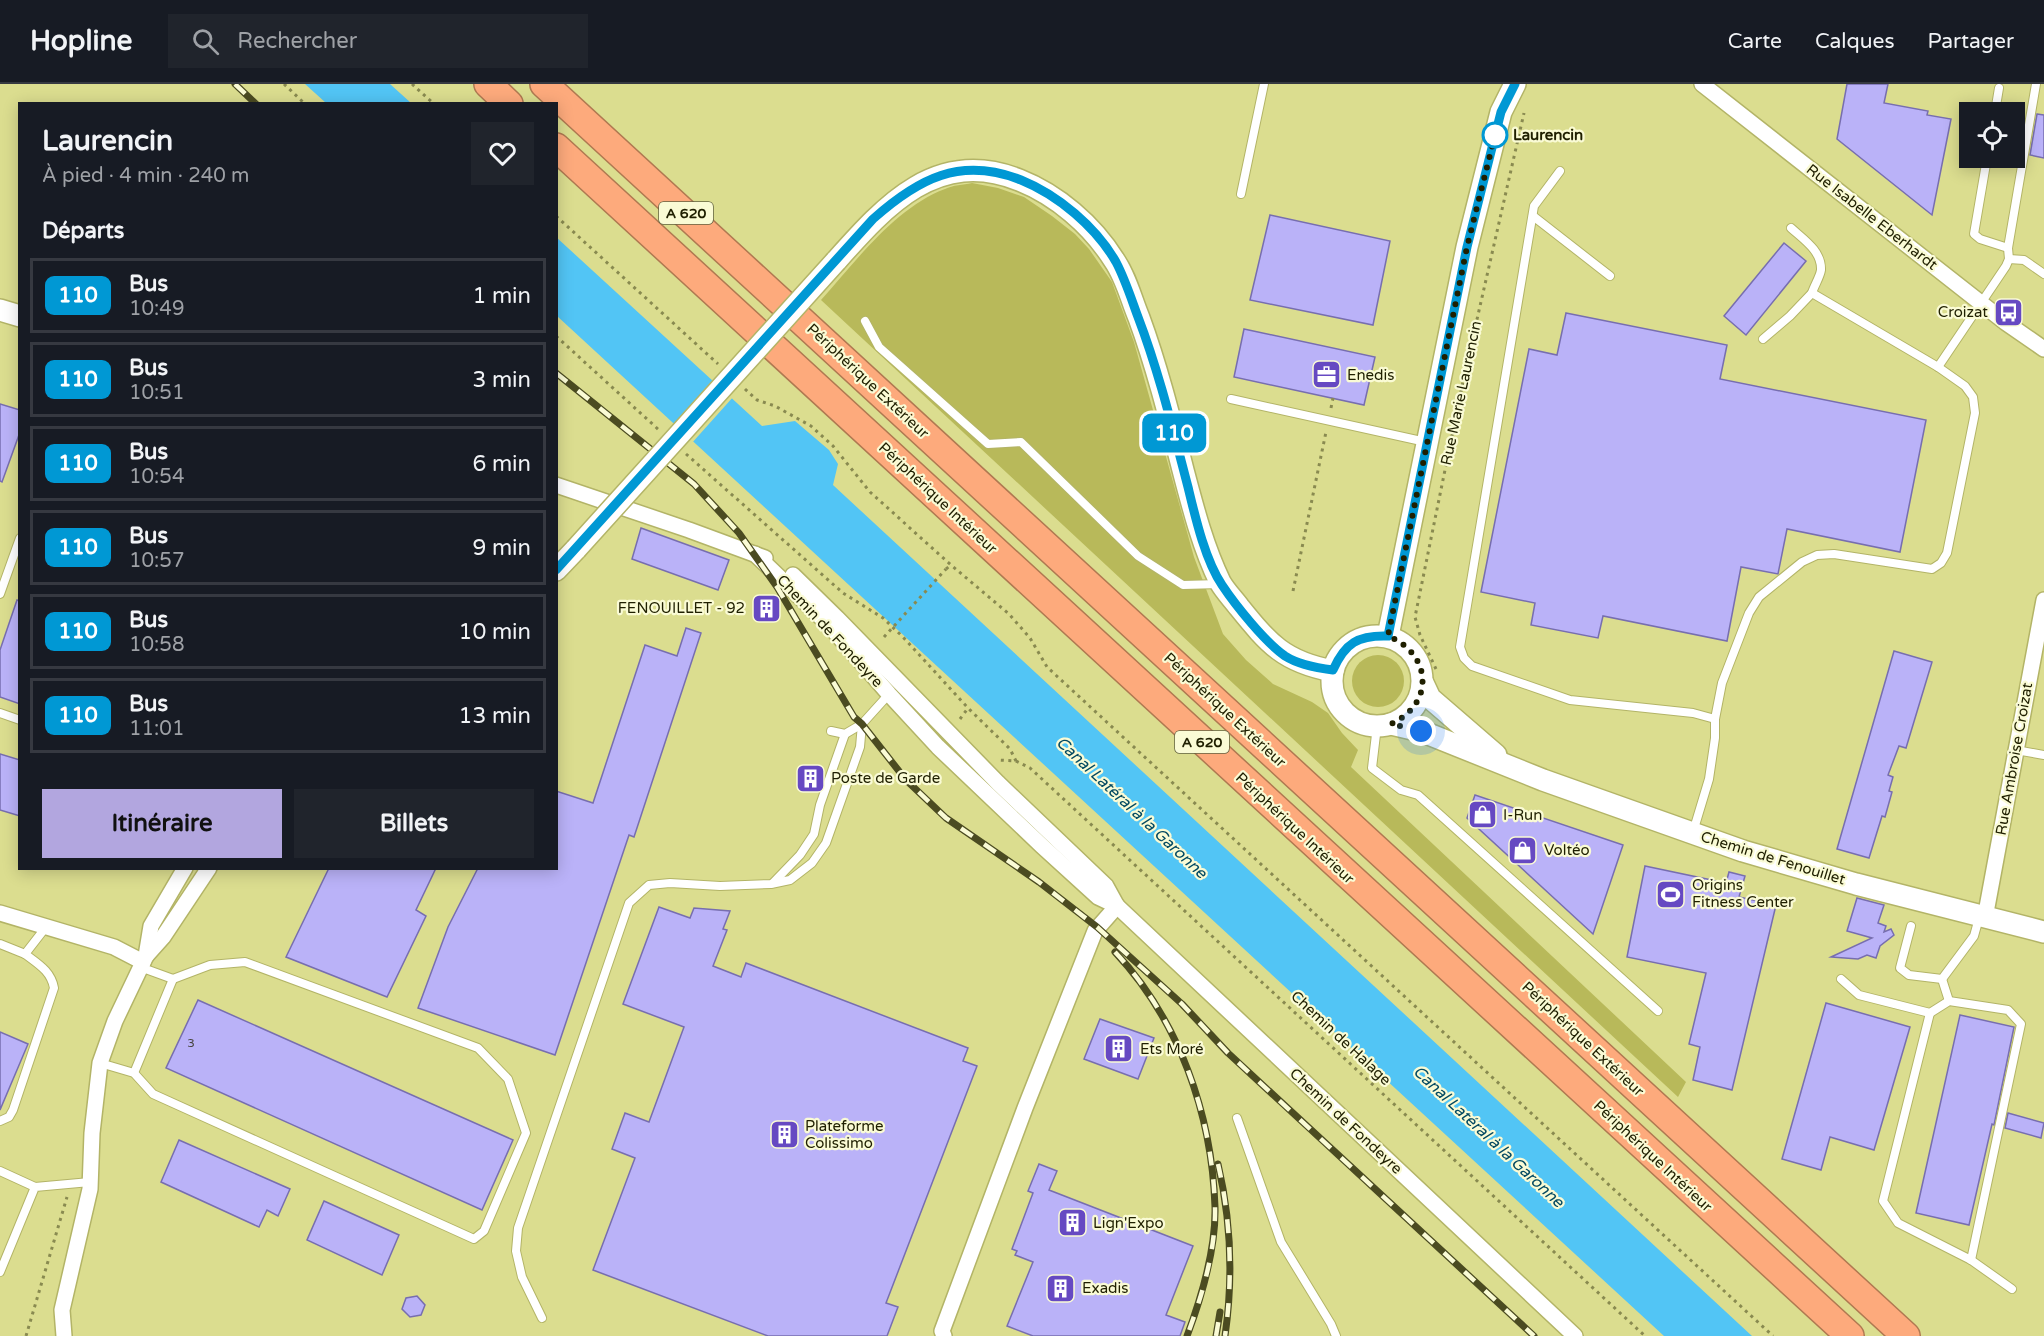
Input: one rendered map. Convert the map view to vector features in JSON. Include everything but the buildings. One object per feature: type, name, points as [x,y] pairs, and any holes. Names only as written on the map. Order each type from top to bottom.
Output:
[{"type":"highway","points":[[488,84],[507,102]]},
{"type":"highway","name":"Périphérique Extérieur","points":[[544,84],[1906,1336]]},
{"type":"highway","name":"Périphérique Intérieur","points":[[558,149],[1850,1336]]},
{"type":"street","name":"Rue Marie Laurencin","points":[[1498,84],[1501,112]]},
{"type":"street","name":"Rue Marie Laurencin","points":[[1388,636],[1467,247],[1501,112],[1515,84]]},
{"type":"street","name":"Rue Isabelle Eberhardt","points":[[1702,84],[1981,303],[2044,349]]},
{"type":"street","points":[[558,568],[873,219],[894,200],[917,185],[943,174],[976,170],[1009,176],[1034,186],[1078,217],[1096,235],[1115,261],[1144,332],[1165,399],[1206,550],[1221,584],[1258,630],[1286,656],[1311,667],[1333,670]]},
{"type":"street","points":[[0,310],[18,315]]},
{"type":"street","name":"Chemin de Fondeyre","points":[[558,486],[755,554],[776,563],[796,578],[894,689],[998,783],[1106,886],[1117,906],[1575,1336]]},
{"type":"street","name":"Rue Ambroise Croizat","points":[[1982,918],[2044,600]]},
{"type":"street","points":[[1370,636],[1388,636],[1400,641],[1410,649],[1431,679],[1410,713],[1384,725],[1361,724],[1347,715],[1337,702],[1332,687],[1333,670],[1340,654],[1353,642],[1370,636]]},
{"type":"street","name":"Chemin de Fenouillet","points":[[1431,679],[1430,698],[1508,766]]},
{"type":"street","name":"Chemin de Fenouillet","points":[[1384,725],[1421,731],[1508,766],[1743,851],[1982,918],[2044,932]]},
{"type":"street","points":[[64,1336],[62,1310],[90,1186],[92,1133],[100,1063],[115,1021],[143,962],[151,926],[184,870]]},
{"type":"street","points":[[143,962],[209,870]]},
{"type":"street","points":[[944,1336],[942,1331],[1004,1164],[1095,931],[1117,906]]},
{"type":"street","points":[[2,912],[114,947],[143,962]]},
{"type":"lane","points":[[1241,195],[1264,84]]},
{"type":"lane","points":[[1938,367],[2009,259],[2008,248],[2036,84]]},
{"type":"lane","points":[[1997,102],[2000,87]]},
{"type":"lane","points":[[1985,168],[1974,234],[1980,239],[2008,248]]},
{"type":"lane","points":[[1560,171],[1534,206],[1460,647],[1464,658],[1472,666],[1570,700],[1693,713],[1715,719]]},
{"type":"lane","points":[[1533,216],[1611,276]]},
{"type":"lane","points":[[1763,339],[1812,293],[1821,271],[1817,255],[1810,245],[1791,228]]},
{"type":"lane","points":[[2009,259],[2030,262],[2044,274]]},
{"type":"lane","points":[[1693,834],[1709,779],[1715,738],[1715,719],[1725,675],[1749,614],[1759,597],[1802,562],[1818,555],[1834,554],[1932,569],[1947,553],[1975,413],[1973,397],[1965,386],[1938,367],[1812,293]]},
{"type":"lane","points":[[865,321],[879,348],[988,444],[1021,442],[1138,556],[1184,585],[1221,584]]},
{"type":"lane","points":[[1231,399],[1427,442]]},
{"type":"lane","points":[[0,594],[18,544]]},
{"type":"lane","points":[[771,884],[800,855],[814,834],[820,805],[845,734],[862,724],[894,689]]},
{"type":"lane","points":[[0,713],[18,719]]},
{"type":"lane","points":[[542,1318],[522,1277],[516,1251],[518,1228],[628,903],[649,885],[670,882],[720,886],[771,884],[790,880],[812,863],[826,843],[860,747],[862,724]]},
{"type":"lane","points":[[1384,725],[1372,768],[1401,790],[1418,795],[1658,1011]]},
{"type":"lane","points":[[831,731],[845,734]]},
{"type":"lane","points":[[2016,750],[2044,755]]},
{"type":"lane","points":[[1942,979],[1974,936],[1982,918]]},
{"type":"lane","points":[[1911,926],[1900,968],[1909,975],[1942,979]]},
{"type":"lane","points":[[25,954],[46,927]]},
{"type":"lane","points":[[0,944],[25,954],[47,971],[52,978],[54,988],[13,1110],[9,1117],[0,1121]]},
{"type":"lane","points":[[143,962],[173,979]]},
{"type":"lane","points":[[100,1063],[134,1073],[153,1094],[474,1239],[484,1231],[526,1133],[508,1079],[478,1048],[245,962],[210,965],[173,979],[134,1073]]},
{"type":"lane","points":[[1841,979],[1859,995],[1930,1013]]},
{"type":"lane","points":[[1942,979],[1949,1001]]},
{"type":"lane","points":[[1971,1260],[2021,1024],[2008,1010],[1949,1001],[1930,1013],[1883,1201],[1898,1223],[1971,1260],[2012,1289]]},
{"type":"lane","points":[[1237,1118],[1281,1242],[1332,1324],[1336,1336]]},
{"type":"lane","points":[[0,1171],[35,1187],[90,1186]]},
{"type":"lane","points":[[0,1272],[35,1187]]},
{"type":"path","points":[[284,84],[303,102]]},
{"type":"path","points":[[412,84],[432,102]]},
{"type":"path","name":"Rue Marie Laurencin","points":[[1431,679],[1415,618],[1465,372],[1526,104]]},
{"type":"path","points":[[558,218],[726,371]]},
{"type":"path","points":[[741,386],[757,400],[775,406],[811,426],[833,446],[870,492],[1009,614],[1030,638],[1047,667],[1773,1336]]},
{"type":"path","points":[[1293,591],[1333,398]]},
{"type":"path","points":[[884,637],[951,565]]},
{"type":"path","points":[[956,722],[962,718],[968,708]]},
{"type":"path","name":"Chemin de Halage","points":[[1016,761],[1030,768],[1646,1336]]},
{"type":"path","points":[[26,1336],[68,1196],[90,1186]]},
{"type":"shaded area","points":[[972,183],[998,188],[1024,197],[1052,216],[1075,234],[1089,249],[1112,282],[1134,342],[1194,557],[1223,634],[1246,660],[1273,684],[1312,702],[1328,713],[1358,750],[1351,767],[1686,1082],[1678,1097],[821,300],[893,222],[927,197],[948,188]]},
{"type":"shaded area","points":[[1373,655],[1383,655],[1393,659],[1400,666],[1404,681],[1400,696],[1393,703],[1383,707],[1373,707],[1363,703],[1356,696],[1352,686],[1352,676],[1356,666],[1363,659]]},
{"type":"water","points":[[305,84],[390,84],[410,102],[325,102]]},
{"type":"water","name":"Canal Latéral à la Garonne","points":[[558,239],[762,426],[795,421],[829,450],[838,464],[833,485],[1752,1336],[1664,1336],[558,317]]},
{"type":"pier","points":[[715,379],[734,396],[691,444],[672,426]]},
{"type":"railway","points":[[235,84],[254,102]]},
{"type":"railway","points":[[558,375],[694,484],[739,533],[777,587],[854,717],[906,780],[946,818],[1039,882],[1097,927],[1182,1004],[1228,1053],[1534,1336]]},
{"type":"railway","points":[[1115,952],[1138,979],[1174,1038],[1188,1070],[1207,1137],[1215,1223],[1211,1256],[1203,1289],[1187,1336]]},
{"type":"railway","points":[[1218,1164],[1226,1207],[1230,1272],[1225,1336]]},
{"type":"railway","points":[[1216,1336],[1220,1312]]},
{"type":"bus line","name":"110","points":[[558,568],[873,219],[894,200],[917,185],[943,174],[976,170],[1009,176],[1045,193],[1078,217],[1096,235],[1115,261],[1144,332],[1165,399],[1193,508],[1206,550],[1221,584],[1258,630],[1286,656],[1311,667],[1333,670],[1340,654],[1353,642],[1370,636],[1388,636],[1467,247],[1501,112],[1515,84]]},
{"type":"place","name":"Laurencin","points":[[1495,135]]},
{"type":"place","name":"Croizat","points":[[2009,312]]},
{"type":"place","name":"Enedis","points":[[1326,375]]},
{"type":"place","name":"FENOUILLET - 92","points":[[766,608]]},
{"type":"place","name":"Poste de Garde","points":[[810,778]]},
{"type":"place","name":"I-Run","points":[[1482,815]]},
{"type":"place","name":"Voltéo","points":[[1523,850]]},
{"type":"place","name":"Origins Fitness Center","points":[[1671,894]]},
{"type":"place","name":"Ets Moré","points":[[1119,1049]]},
{"type":"place","name":"Plateforme Colissimo","points":[[784,1135]]},
{"type":"place","name":"Lign'Expo","points":[[1072,1223]]},
{"type":"place","name":"Exadis","points":[[1061,1288]]},
{"type":"route","points":[[1421,731],[1391,724],[1410,713],[1421,694],[1423,683],[1422,670],[1410,649],[1400,641],[1388,636],[1467,247],[1495,135]]}]
